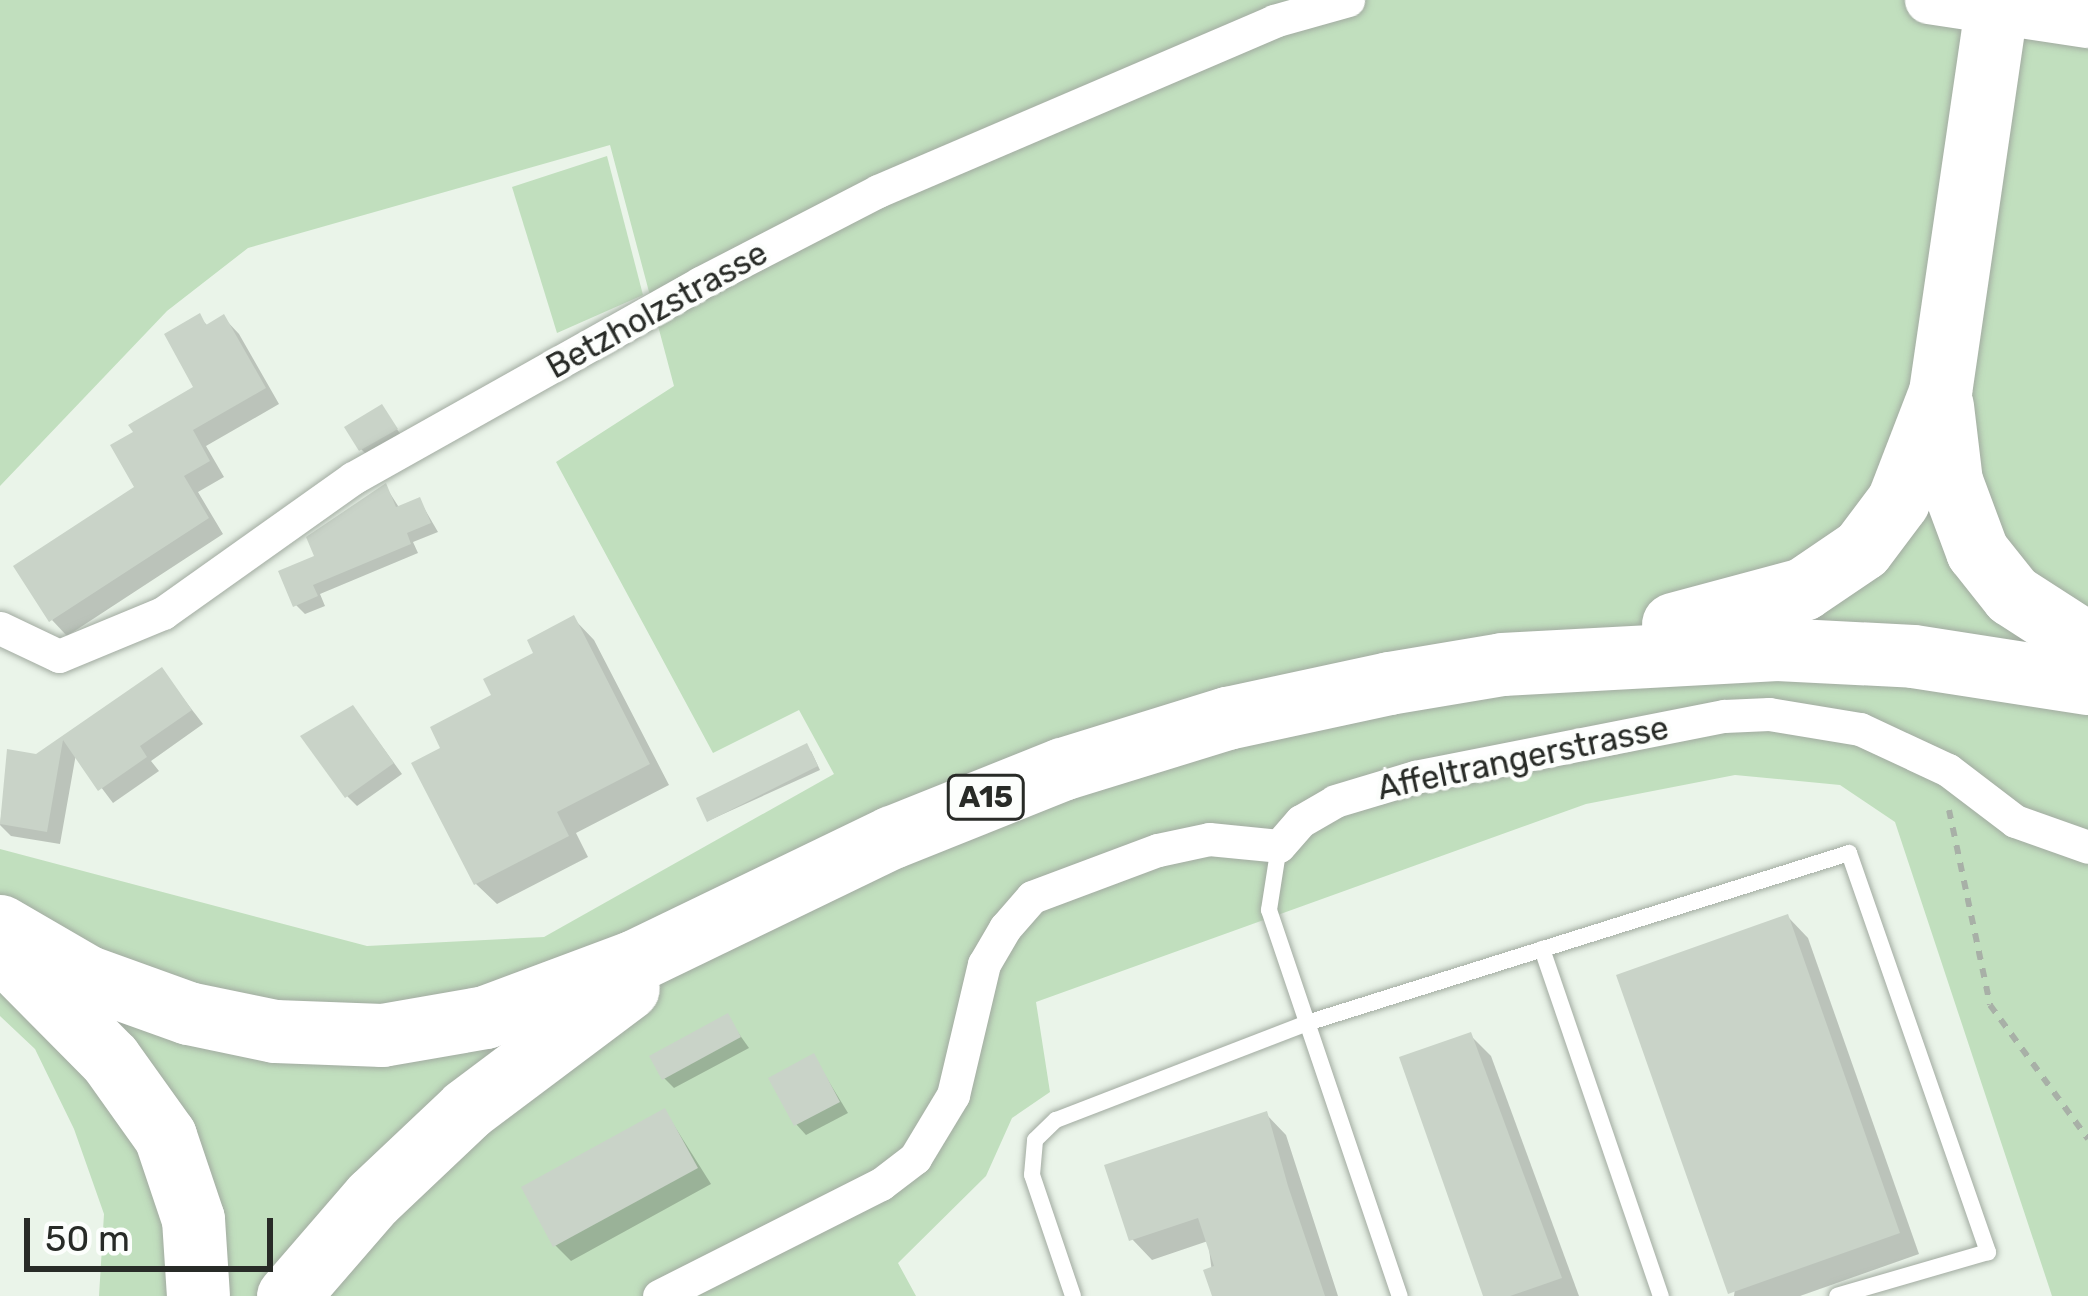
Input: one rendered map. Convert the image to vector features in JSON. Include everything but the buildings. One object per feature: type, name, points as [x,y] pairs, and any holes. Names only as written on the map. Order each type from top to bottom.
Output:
[{"type":"highway","points":[[1502,664],[1770,601],[1826,577],[1877,533],[1898,501],[1940,392],[1996,9]]},
{"type":"highway","points":[[1940,392],[1951,482],[1976,551],[2012,595],[2088,644]]},
{"type":"highway","name":"A15","points":[[0,926],[123,992],[220,1022],[336,1036],[422,1031],[524,1004],[697,937],[892,837],[1062,769],[1227,718],[1502,664],[1798,650],[2000,666],[2088,682]]},
{"type":"highway","name":"A15","points":[[288,1296],[373,1198],[466,1109],[697,937]]},
{"type":"highway","points":[[0,947],[127,1080],[175,1156],[193,1219],[198,1296]]},
{"type":"street","name":"Betzholzstrasse","points":[[0,628],[59,656],[163,613],[353,478],[779,242],[1224,41],[1348,0]]},
{"type":"street","points":[[1929,0],[2088,24]]},
{"type":"street","name":"Affeltrangerstrasse","points":[[1279,846],[1335,801],[1415,777],[1724,716],[1860,729],[1948,770],[2015,821],[2088,847]]},
{"type":"street","points":[[659,1296],[881,1184],[915,1158],[952,1095],[984,964],[1033,897],[1209,839],[1279,846]]},
{"type":"lane","points":[[1279,846],[1269,910],[1400,1296]]},
{"type":"lane","points":[[1073,1296],[1032,1175],[1036,1140],[1056,1120],[1307,1023],[1849,854],[1988,1252],[1838,1296]]},
{"type":"lane","points":[[1542,950],[1661,1296]]},
{"type":"path","points":[[1948,770],[1954,846],[1990,1005],[2088,1139]]},
{"type":"green space","points":[[0,0],[2088,0],[2088,1296],[2052,1296],[1895,822],[1840,785],[1735,775],[1586,804],[1036,1002],[1050,1092],[1012,1118],[986,1176],[898,1263],[916,1296],[99,1296],[104,1214],[74,1129],[35,1049],[0,1016],[0,849],[367,946],[544,937],[834,774],[799,710],[713,753],[556,462],[674,386],[610,145],[248,248],[167,311],[0,486]]},
{"type":"green space","points":[[607,156],[643,295],[557,333],[512,187]]}]
